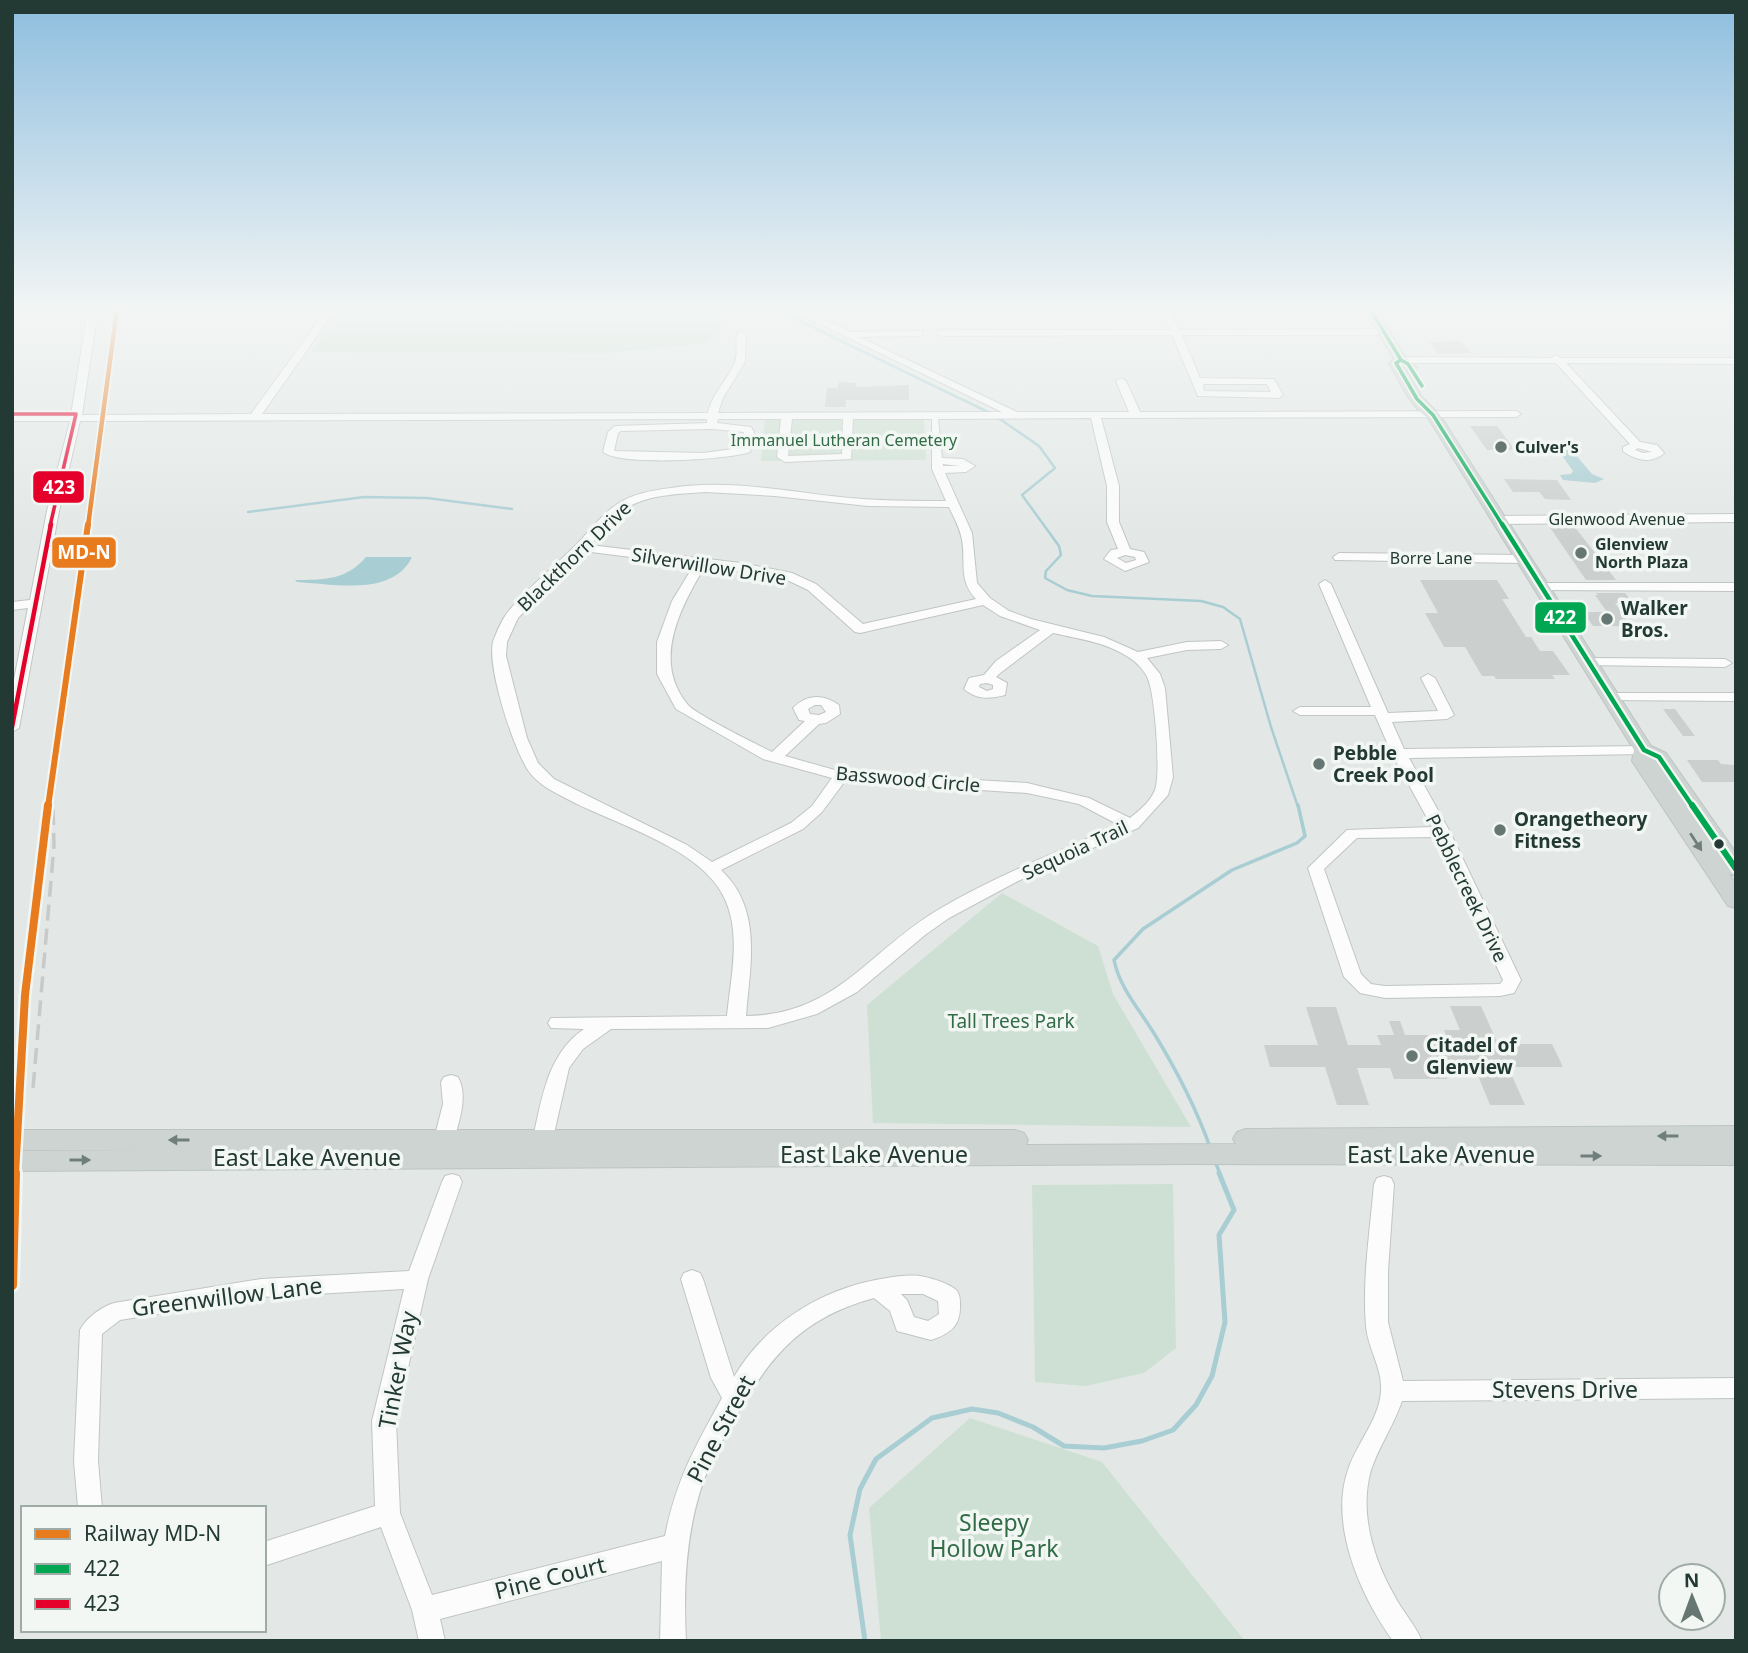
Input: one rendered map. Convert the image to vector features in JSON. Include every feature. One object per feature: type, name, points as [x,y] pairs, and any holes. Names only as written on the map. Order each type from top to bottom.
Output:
[{"type":"main road","points":[[1410,386],[1426,411],[1433,415],[1644,750],[1659,757],[1675,777],[1736,869]]},
{"type":"main road","points":[[1644,750],[1642,761],[1736,901]]},
{"type":"main road","name":"East Lake Avenue","points":[[1227,1147],[1736,1136]]},
{"type":"main road","name":"East Lake Avenue","points":[[12,1140],[442,1149],[1227,1147],[1736,1155]]},
{"type":"main road","name":"East Lake Avenue","points":[[12,1161],[442,1149]]},
{"type":"street","points":[[12,728],[81,386]]},
{"type":"street","points":[[255,416],[276,386]]},
{"type":"street","points":[[709,422],[723,386]]},
{"type":"street","points":[[951,386],[1009,415]]},
{"type":"street","points":[[1123,386],[1136,415]]},
{"type":"street","points":[[1198,386],[1210,415]]},
{"type":"street","points":[[1202,394],[1278,395],[1273,386]]},
{"type":"street","points":[[1583,386],[1637,444]]},
{"type":"street","points":[[12,416],[709,422],[750,432],[746,450],[735,454],[608,452],[613,432],[619,428],[676,426],[709,422],[788,415],[1516,414]]},
{"type":"street","points":[[788,415],[782,457],[785,459],[847,457],[848,415]]},
{"type":"street","points":[[1095,415],[1114,486],[1113,522],[1125,551]]},
{"type":"street","points":[[76,416],[255,416]]},
{"type":"street","points":[[58,491],[68,481],[80,427],[96,418]]},
{"type":"street","points":[[935,421],[938,466],[967,535],[968,579],[985,601],[1016,620],[1048,630],[1106,642],[1138,656],[1187,646],[1221,645]]},
{"type":"street","name":"Blackthorn Drive","points":[[736,1022],[742,927],[737,906],[713,868],[677,845],[619,820],[551,784],[531,765],[521,740],[499,656],[500,642],[512,615],[620,507],[634,498],[674,489],[742,491],[872,504],[954,504]]},
{"type":"street","name":"Glenwood Avenue","points":[[1499,520],[1736,518]]},
{"type":"street","name":"Silverwillow Drive","points":[[580,547],[789,576],[812,587],[860,629],[985,601]]},
{"type":"street","name":"Borre Lane","points":[[1339,557],[1524,559]]},
{"type":"street","name":"Basswood Circle","points":[[701,563],[678,601],[664,642],[664,674],[683,709],[775,758],[841,776],[1038,790],[1084,802],[1132,825]]},
{"type":"street","name":"Pebblecreek Drive","points":[[1325,584],[1399,754],[1442,832],[1512,981],[1511,986],[1500,990],[1385,992],[1366,989],[1353,977],[1316,868],[1353,833],[1442,832]]},
{"type":"street","points":[[1542,587],[1736,587]]},
{"type":"street","points":[[12,606],[35,603]]},
{"type":"street","points":[[988,679],[1005,658],[1038,641],[1048,630]]},
{"type":"street","name":"Sequoia Trail","points":[[557,1023],[768,1022],[795,1016],[824,1004],[852,987],[900,945],[941,915],[996,886],[1132,825],[1151,809],[1160,797],[1166,782],[1167,765],[1154,674],[1138,656]]},
{"type":"street","points":[[1589,662],[1724,663]]},
{"type":"street","points":[[1300,711],[1382,714],[1400,719],[1447,715],[1428,678]]},
{"type":"street","points":[[1611,697],[1736,697]]},
{"type":"street","points":[[775,758],[815,720]]},
{"type":"street","points":[[1399,754],[1644,750]]},
{"type":"street","points":[[713,868],[797,826],[817,809],[841,776]]},
{"type":"street","points":[[540,1149],[560,1067],[576,1044],[607,1023]]},
{"type":"street","points":[[442,1149],[453,1104],[451,1082]]},
{"type":"street","name":"Tinker Way","points":[[432,1641],[425,1610],[388,1513],[384,1421],[417,1279],[452,1182]]},
{"type":"street","points":[[1384,1184],[1377,1325],[1394,1391],[1359,1470],[1355,1488],[1355,1511],[1357,1532],[1374,1582],[1409,1641]]},
{"type":"street","name":"Greenwillow Lane","points":[[90,1506],[86,1461],[91,1330],[114,1312],[261,1288],[417,1279]]},
{"type":"street","points":[[692,1279],[722,1378],[735,1398]]},
{"type":"street","name":"Pine Street","points":[[673,1641],[676,1546],[691,1481],[715,1432],[760,1358],[790,1329],[821,1307],[878,1288]]},
{"type":"street","name":"Stevens Drive","points":[[1394,1391],[1736,1388]]},
{"type":"street","points":[[266,1553],[388,1513]]},
{"type":"street","name":"Pine Court","points":[[425,1610],[676,1546]]},
{"type":"green space","name":"Immanuel Lutheran Cemetery","points":[[765,419],[924,419],[926,460],[761,461]]},
{"type":"green space","name":"Tall Trees Park","points":[[1002,893],[1098,946],[1113,994],[1191,1127],[873,1123],[867,1005]]},
{"type":"green space","points":[[1173,1184],[1176,1348],[1144,1373],[1086,1386],[1035,1382],[1032,1185]]},
{"type":"green space","name":"Sleepy Hollow Park","points":[[970,1418],[1102,1462],[1245,1641],[881,1641],[869,1508]]},
{"type":"water","points":[[1559,447],[1569,447],[1592,474],[1604,479],[1595,483],[1563,480],[1560,475],[1571,474],[1573,471]]},
{"type":"water","points":[[366,557],[412,557],[403,570],[377,583],[344,586],[295,580],[334,577],[359,565]]},
{"type":"building","points":[[909,386],[909,400],[846,400],[846,407],[825,407],[827,388]]},
{"type":"building","points":[[1470,426],[1497,426],[1515,450],[1487,450]]},
{"type":"building","points":[[1504,479],[1557,480],[1571,500],[1545,499],[1539,492],[1513,492]]},
{"type":"building","name":"Glenview North Plaza","points":[[1549,526],[1574,526],[1616,580],[1586,580]]},
{"type":"building","points":[[1420,580],[1497,580],[1509,599],[1502,599],[1526,637],[1531,637],[1540,651],[1553,651],[1570,675],[1552,675],[1555,679],[1496,679],[1494,676],[1482,676],[1465,647],[1444,647],[1425,613],[1438,613]]},
{"type":"building","points":[[1596,593],[1625,593],[1633,603],[1615,603],[1632,626],[1593,626],[1583,612],[1607,612]]},
{"type":"building","points":[[1663,709],[1675,709],[1695,736],[1683,736]]},
{"type":"building","points":[[1687,760],[1718,760],[1721,764],[1736,765],[1736,782],[1702,782]]},
{"type":"building","name":"Citadel of Glenview","points":[[1450,1006],[1481,1006],[1498,1044],[1552,1044],[1563,1067],[1508,1067],[1525,1105],[1490,1105],[1475,1068],[1443,1068],[1447,1079],[1394,1079],[1390,1068],[1357,1068],[1369,1105],[1337,1105],[1325,1067],[1270,1067],[1264,1045],[1318,1045],[1306,1007],[1336,1007],[1348,1045],[1381,1045],[1377,1035],[1394,1035],[1389,1021],[1400,1021],[1405,1035],[1446,1035],[1444,1030],[1460,1030]]},
{"type":"waterway","points":[[934,386],[990,413]]},
{"type":"waterway","points":[[997,417],[1039,446],[1055,468],[1022,495],[1059,546],[1061,555],[1046,571],[1045,578],[1067,590],[1092,596],[1201,601],[1223,607],[1240,619],[1271,727],[1298,807]]},
{"type":"waterway","points":[[248,512],[364,497],[427,498],[512,509]]},
{"type":"waterway","points":[[1210,1147],[1178,1076],[1126,990],[1114,960],[1143,929],[1232,870],[1297,843],[1305,836],[1298,805]]},
{"type":"waterway","points":[[1215,1161],[1220,1174]]},
{"type":"waterway","points":[[865,1641],[850,1535],[860,1489],[876,1459],[932,1418],[972,1409],[998,1413],[1033,1427],[1064,1446],[1104,1448],[1142,1441],[1173,1430],[1196,1405],[1212,1376],[1225,1322],[1219,1235],[1234,1210],[1219,1173]]},
{"type":"railway","points":[[53,773],[53,805]]},
{"type":"railway","points":[[33,1088],[54,846],[53,805]]},
{"type":"rail line","name":"MD-N","points":[[12,1285],[16,1131],[25,995],[39,864],[107,386]]},
{"type":"transit line","name":"422","points":[[1409,386],[1417,399],[1433,415],[1644,750],[1659,757],[1736,869]]},
{"type":"transit line","name":"423","points":[[12,414],[76,414],[53,511],[12,727]]},
{"type":"place","name":"Culver's","points":[[1501,447]]},
{"type":"place","name":"Glenview North Plaza","points":[[1581,553]]},
{"type":"place","name":"Walker Bros.","points":[[1607,619]]},
{"type":"place","name":"Pebble Creek Pool","points":[[1319,764]]},
{"type":"place","name":"Orangetheory Fitness","points":[[1500,830]]},
{"type":"place","name":"Citadel of Glenview","points":[[1412,1056]]}]
